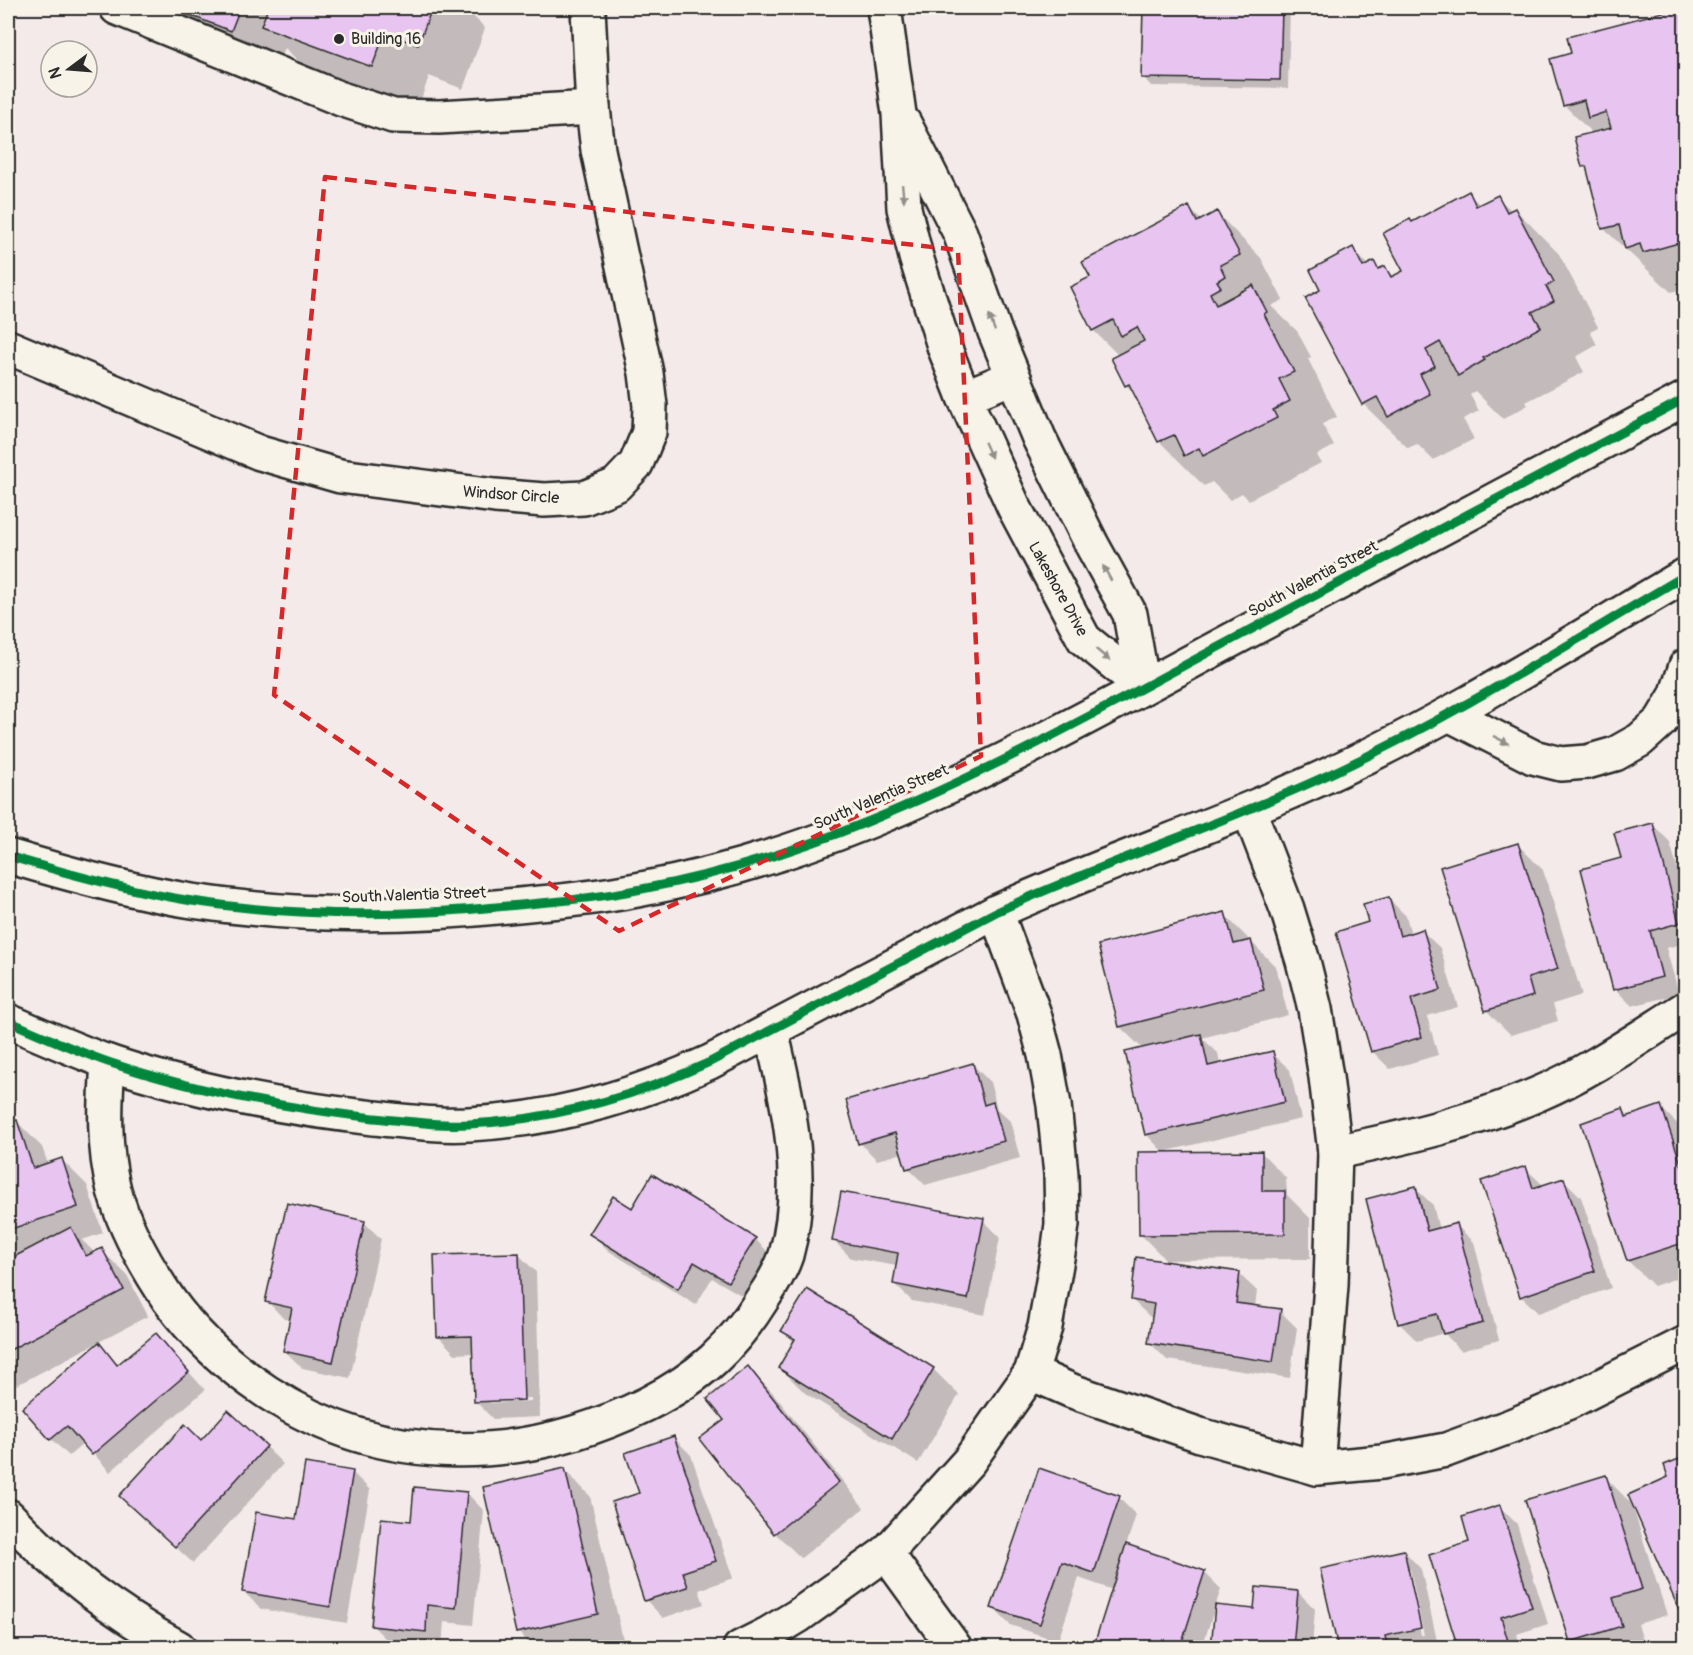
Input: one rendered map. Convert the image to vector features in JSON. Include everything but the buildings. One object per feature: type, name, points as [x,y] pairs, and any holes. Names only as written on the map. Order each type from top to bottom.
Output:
[{"type":"street","points":[[117,8],[341,99],[393,116],[439,117],[593,108]]},
{"type":"street","name":"Windsor Circle","points":[[8,347],[260,453],[340,476],[544,500],[584,498],[616,485],[636,464],[649,432],[650,406],[646,373],[598,150],[593,108],[588,8]]},
{"type":"street","name":"Lakeshore Drive","points":[[884,8],[899,114],[902,187],[909,230],[930,308],[963,397],[1014,507],[1084,639],[1143,687]]},
{"type":"street","name":"Lakeshore Drive","points":[[899,114],[960,233],[1013,377],[1061,485],[1130,614],[1143,687]]},
{"type":"street","points":[[963,397],[1013,377]]},
{"type":"street","name":"South Valentia Street","points":[[8,855],[77,876],[154,894],[206,903],[291,911],[372,913],[452,911],[613,894],[673,883],[734,867],[847,830],[967,777],[1143,687],[1686,398]]},
{"type":"street","points":[[8,1021],[108,1062],[233,1096],[348,1115],[468,1125],[576,1109],[645,1090],[710,1062],[996,912],[1069,880],[1249,810],[1356,762],[1449,714],[1686,575]]},
{"type":"street","points":[[1449,714],[1533,757],[1561,764],[1587,762],[1615,754],[1632,745],[1661,720],[1677,696],[1686,666]]},
{"type":"street","points":[[1249,810],[1287,909],[1303,961],[1326,1077],[1335,1152],[1330,1285],[1317,1468]]},
{"type":"street","points":[[740,1647],[798,1616],[886,1553],[969,1461],[1030,1373],[1045,1327],[1059,1247],[1062,1224],[1061,1174],[1054,1105],[1045,1054],[1034,1014],[996,912]]},
{"type":"street","points":[[1335,1152],[1404,1138],[1456,1124],[1541,1093],[1584,1070],[1686,1008]]},
{"type":"street","points":[[108,1062],[105,1106],[107,1147],[115,1192],[138,1250],[158,1284],[183,1319],[211,1350],[237,1372],[285,1404],[315,1420],[378,1441],[455,1451],[536,1443],[587,1430],[616,1419],[693,1378],[730,1345],[749,1321],[775,1281],[786,1256],[795,1208],[796,1177],[792,1140],[785,1090],[771,1030]]},
{"type":"street","points":[[1030,1373],[1072,1391],[1200,1435],[1317,1468],[1382,1462],[1446,1450],[1569,1402],[1686,1343]]},
{"type":"street","points":[[8,1516],[66,1573],[137,1625],[179,1647]]},
{"type":"street","points":[[886,1553],[955,1647]]},
{"type":"highlighted area","points":[[325,177],[958,250],[981,756],[619,931],[274,695]]},
{"type":"cycle path","points":[[8,856],[99,882],[192,901],[270,910],[350,914],[468,910],[608,895],[728,869],[812,843],[867,822],[1009,757],[1686,398]]},
{"type":"cycle path","points":[[8,1021],[95,1057],[173,1082],[273,1104],[341,1114],[422,1123],[457,1124],[531,1118],[593,1105],[652,1086],[710,1062],[996,912],[1287,793],[1374,753],[1509,680],[1686,575]]},
{"type":"place","name":"Building 16","points":[[339,39]]}]
